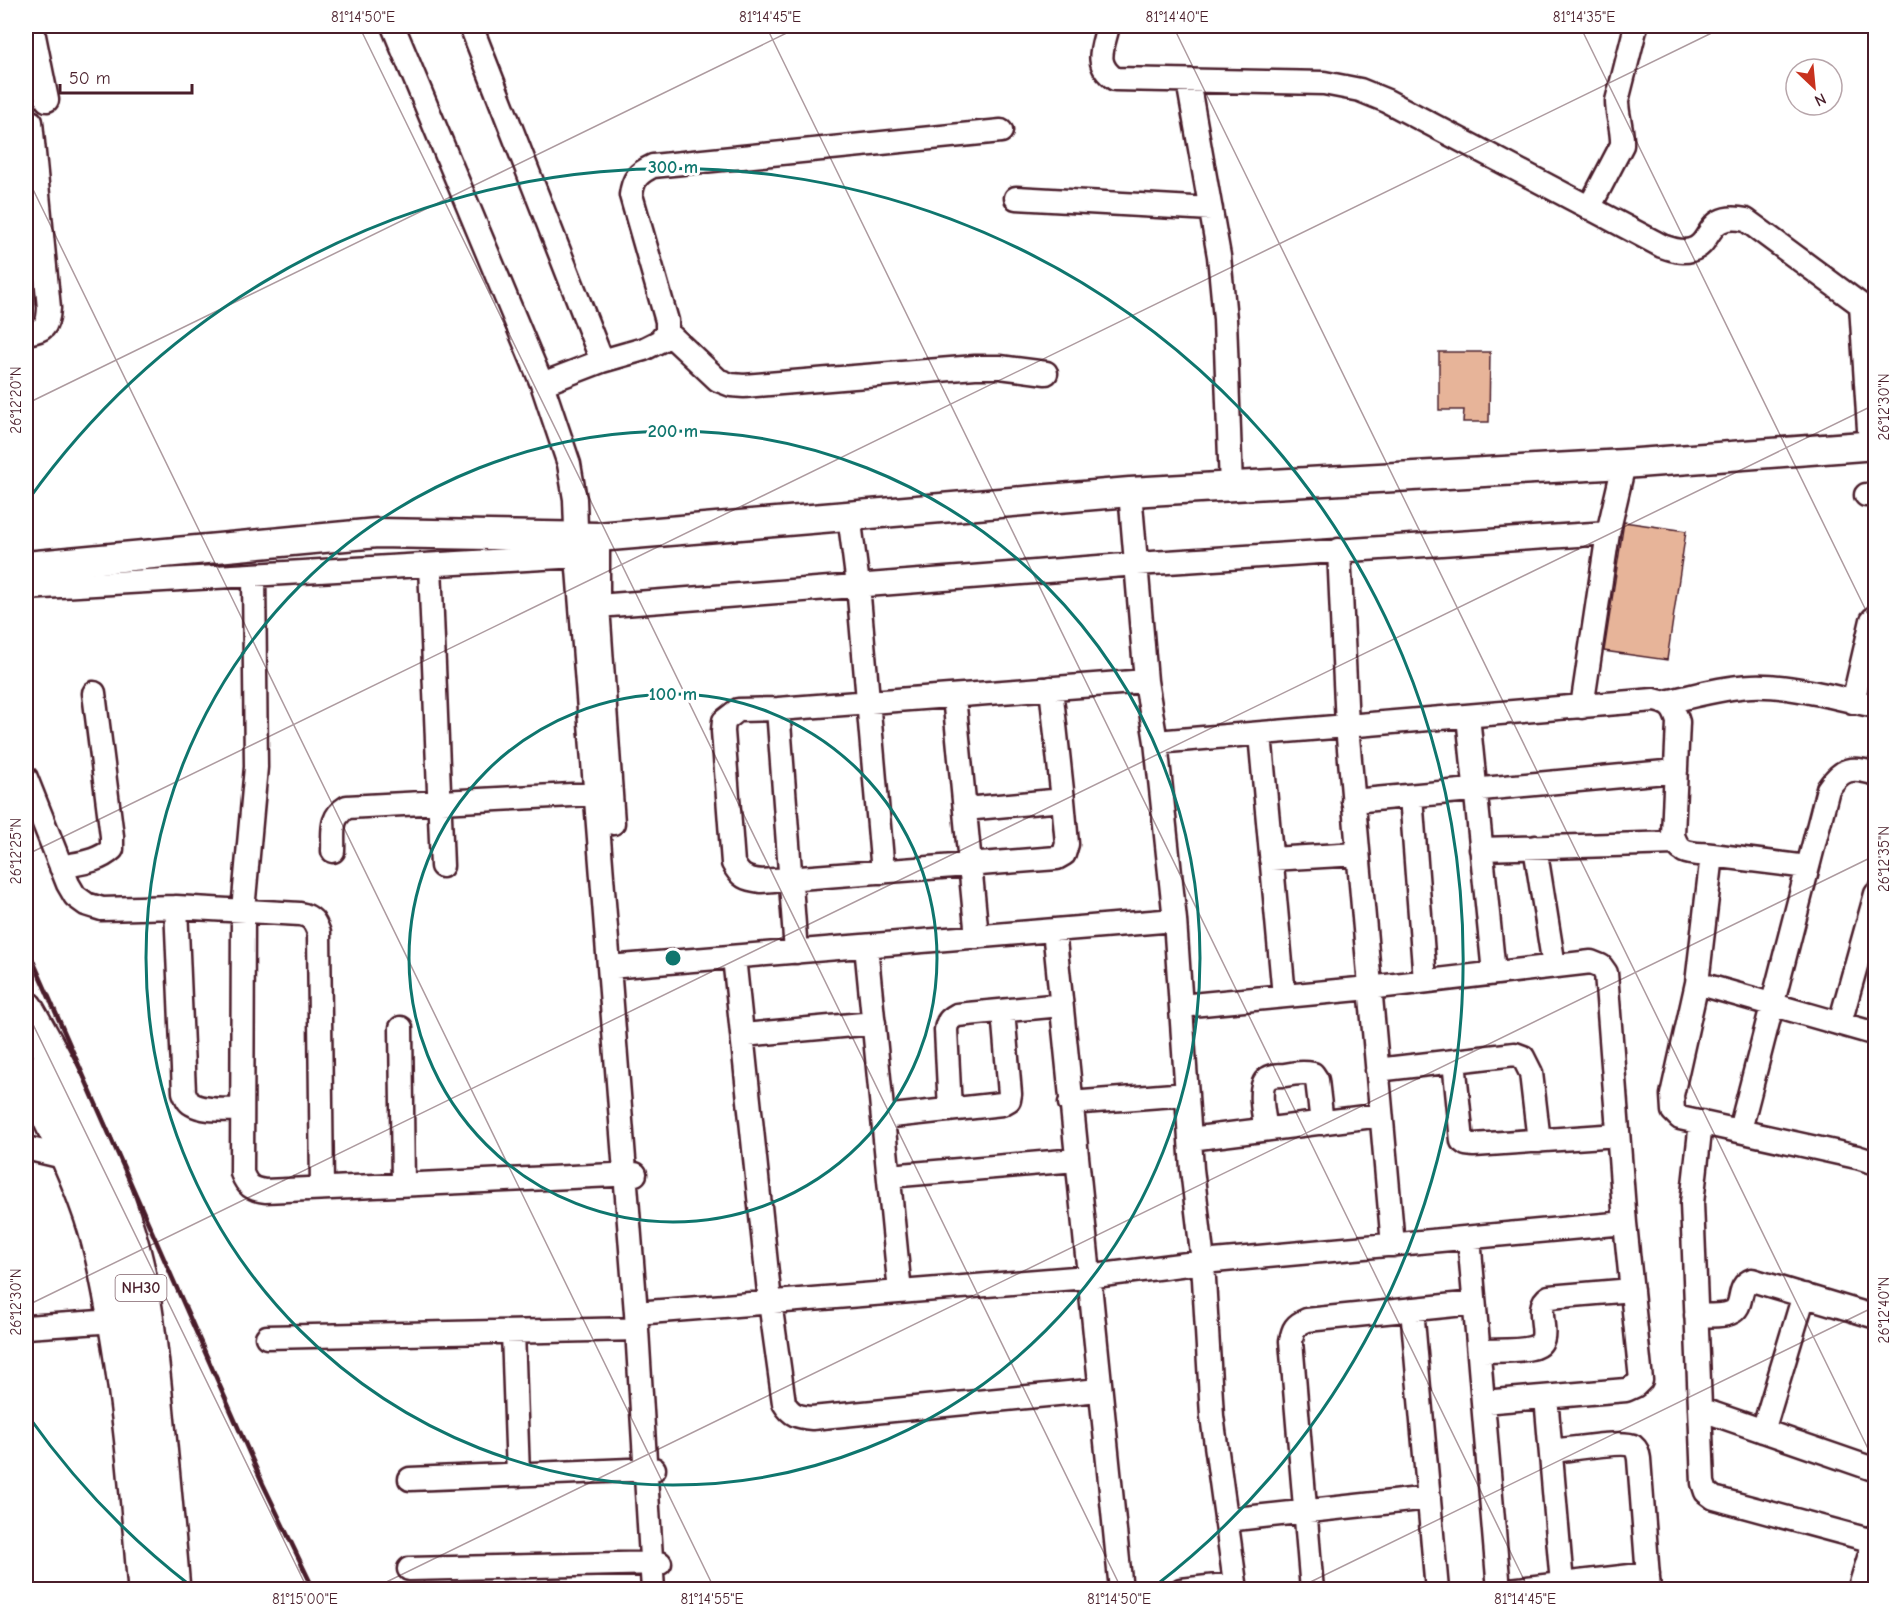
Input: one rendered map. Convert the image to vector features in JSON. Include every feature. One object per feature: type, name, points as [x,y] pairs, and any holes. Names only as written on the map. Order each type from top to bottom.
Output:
[{"type":"highway","name":"NH30","points":[[26,1008],[48,1046],[95,1144],[124,1218],[136,1264],[150,1345],[173,1590]]},
{"type":"highway","name":"NH30","points":[[26,1071],[68,1158],[91,1216],[105,1264],[132,1438],[145,1590]]},
{"type":"main road","points":[[26,566],[377,533],[584,543],[849,515],[1130,492],[1624,464],[1873,445]]},
{"type":"street","points":[[33,26],[47,100]]},
{"type":"street","points":[[393,26],[542,384],[569,464],[598,606],[603,794]]},
{"type":"street","points":[[471,26],[602,361]]},
{"type":"street","points":[[1108,26],[1100,60],[1106,73],[1115,79],[1324,83],[1360,90],[1387,101],[1662,246],[1678,251],[1691,250],[1699,245],[1711,229],[1722,220],[1735,217],[1746,220],[1868,310],[1873,445]]},
{"type":"street","points":[[1589,208],[1622,145],[1617,101],[1636,26]]},
{"type":"street","points":[[1188,81],[1220,256],[1225,320],[1231,487]]},
{"type":"street","points":[[26,333],[41,330],[48,322],[49,308],[31,122]]},
{"type":"street","points":[[542,384],[602,361],[644,349],[660,341],[667,332],[667,321],[631,195],[632,183],[641,171],[652,166],[1001,131]]},
{"type":"street","points":[[1016,198],[1211,209]]},
{"type":"street","points":[[667,332],[718,380],[731,385],[744,386],[1000,367],[1046,373]]},
{"type":"street","points":[[1581,707],[1608,533],[1624,464]]},
{"type":"street","points":[[1130,492],[1146,681],[1156,742],[1175,920],[1186,1094],[1203,1262],[1212,1416],[1235,1587],[1181,1590]]},
{"type":"street","points":[[849,515],[858,585],[883,872]]},
{"type":"street","points":[[598,606],[1137,564],[1608,533]]},
{"type":"street","points":[[26,588],[430,565],[584,543]]},
{"type":"street","points":[[584,543],[649,1469],[656,1562],[662,1590]]},
{"type":"street","points":[[1339,550],[1347,726],[1393,1245]]},
{"type":"street","points":[[430,565],[442,866]]},
{"type":"street","points":[[254,575],[256,767],[243,910],[242,1173],[246,1183],[254,1189],[265,1191],[630,1174]]},
{"type":"street","points":[[1853,702],[1872,620],[1875,616]]},
{"type":"street","points":[[1051,688],[1067,844],[1064,854],[1057,858],[761,881],[747,879],[738,873],[733,863],[724,721],[738,710],[778,709],[954,696],[1051,688],[1146,681]]},
{"type":"street","points":[[1156,742],[1654,700],[1666,702],[1728,688],[1754,686],[1775,687],[1875,706]]},
{"type":"street","points":[[61,867],[93,860],[104,856],[112,849],[94,693]]},
{"type":"street","points":[[954,696],[977,937]]},
{"type":"street","points":[[1666,702],[1674,709],[1678,722],[1673,835],[1680,849],[1687,853],[1807,867]]},
{"type":"street","points":[[778,709],[796,952]]},
{"type":"street","points":[[1468,716],[1494,973]]},
{"type":"street","points":[[1260,734],[1284,996]]},
{"type":"street","points":[[1740,1130],[1828,789],[1846,770],[1860,769],[1875,774]]},
{"type":"street","points":[[1353,801],[1676,771]]},
{"type":"street","points":[[26,778],[61,867],[75,896],[86,904],[102,909],[176,907],[243,910],[309,916],[315,923],[318,933],[322,1188]]},
{"type":"street","points":[[333,851],[334,818],[347,807],[603,794]]},
{"type":"street","points":[[1411,796],[1425,981]]},
{"type":"street","points":[[965,809],[1063,800]]},
{"type":"street","points":[[1481,849],[1675,843]]},
{"type":"street","points":[[1535,847],[1554,966]]},
{"type":"street","points":[[1271,859],[1358,854]]},
{"type":"street","points":[[1712,855],[1697,983],[1672,1095],[1673,1111],[1680,1118],[1875,1163]]},
{"type":"street","points":[[1840,1023],[1875,894]]},
{"type":"street","points":[[176,907],[184,1092],[193,1105],[242,1110]]},
{"type":"street","points":[[615,966],[1175,920]]},
{"type":"street","points":[[1054,930],[1121,1590]]},
{"type":"street","points":[[867,946],[900,1292]]},
{"type":"street","points":[[735,957],[770,1302],[784,1403],[789,1412],[799,1417],[812,1418],[1099,1390]]},
{"type":"street","points":[[1181,1006],[1369,988],[1591,962],[1601,966],[1606,973],[1624,1223],[1641,1380],[1626,1390],[1483,1402]]},
{"type":"street","points":[[1697,983],[1875,1034]]},
{"type":"street","points":[[950,1110],[947,1023],[957,1015],[1061,1005]]},
{"type":"street","points":[[883,1117],[1002,1104],[1009,1100],[1003,1011]]},
{"type":"street","points":[[743,1035],[874,1023]]},
{"type":"street","points":[[401,1028],[403,1185]]},
{"type":"street","points":[[1377,1070],[1515,1054],[1523,1057],[1531,1072],[1539,1141]]},
{"type":"street","points":[[1454,1061],[1461,1141],[1466,1144],[1474,1146],[1618,1135]]},
{"type":"street","points":[[1266,1130],[1262,1085],[1266,1079],[1271,1077],[1304,1072],[1313,1074],[1317,1080],[1322,1123]]},
{"type":"street","points":[[1070,1103],[1186,1094]]},
{"type":"street","points":[[1190,1139],[1382,1115]]},
{"type":"street","points":[[1701,1122],[1692,1203],[1703,1483],[1706,1492],[1714,1498],[1874,1538],[1859,1590]]},
{"type":"street","points":[[26,1148],[68,1158]]},
{"type":"street","points":[[889,1176],[1076,1160]]},
{"type":"street","points":[[267,1337],[513,1332],[770,1302],[1088,1277],[1203,1262],[1624,1223]]},
{"type":"street","points":[[1469,1238],[1499,1590]]},
{"type":"street","points":[[1696,1315],[1732,1312],[1737,1308],[1742,1287],[1752,1280],[1875,1317]]},
{"type":"street","points":[[1479,1352],[1530,1348],[1539,1345],[1543,1341],[1544,1334],[1542,1306],[1544,1300],[1549,1297],[1632,1290]]},
{"type":"street","points":[[1763,1431],[1804,1295]]},
{"type":"street","points":[[1312,1590],[1291,1341],[1293,1330],[1297,1324],[1307,1320],[1474,1303]]},
{"type":"street","points":[[1412,1310],[1437,1590]]},
{"type":"street","points":[[26,1327],[115,1322]]},
{"type":"street","points":[[513,1332],[518,1475]]},
{"type":"street","points":[[1546,1396],[1562,1584]]},
{"type":"street","points":[[1700,1409],[1875,1470]]},
{"type":"street","points":[[1510,1590],[1562,1584],[1648,1582],[1637,1449],[1631,1445],[1619,1444],[1551,1451]]},
{"type":"street","points":[[410,1479],[649,1469]]},
{"type":"street","points":[[1226,1520],[1429,1498]]},
{"type":"street","points":[[410,1569],[656,1562]]},
{"type":"street","points":[[653,1590],[656,1562]]},
{"type":"building","points":[[1439,352],[1490,352],[1489,422],[1463,422],[1464,410],[1439,410]]},
{"type":"building","points":[[1624,522],[1686,531],[1667,660],[1604,651]]},
{"type":"railway","points":[[26,945],[263,1484],[314,1590]]}]
